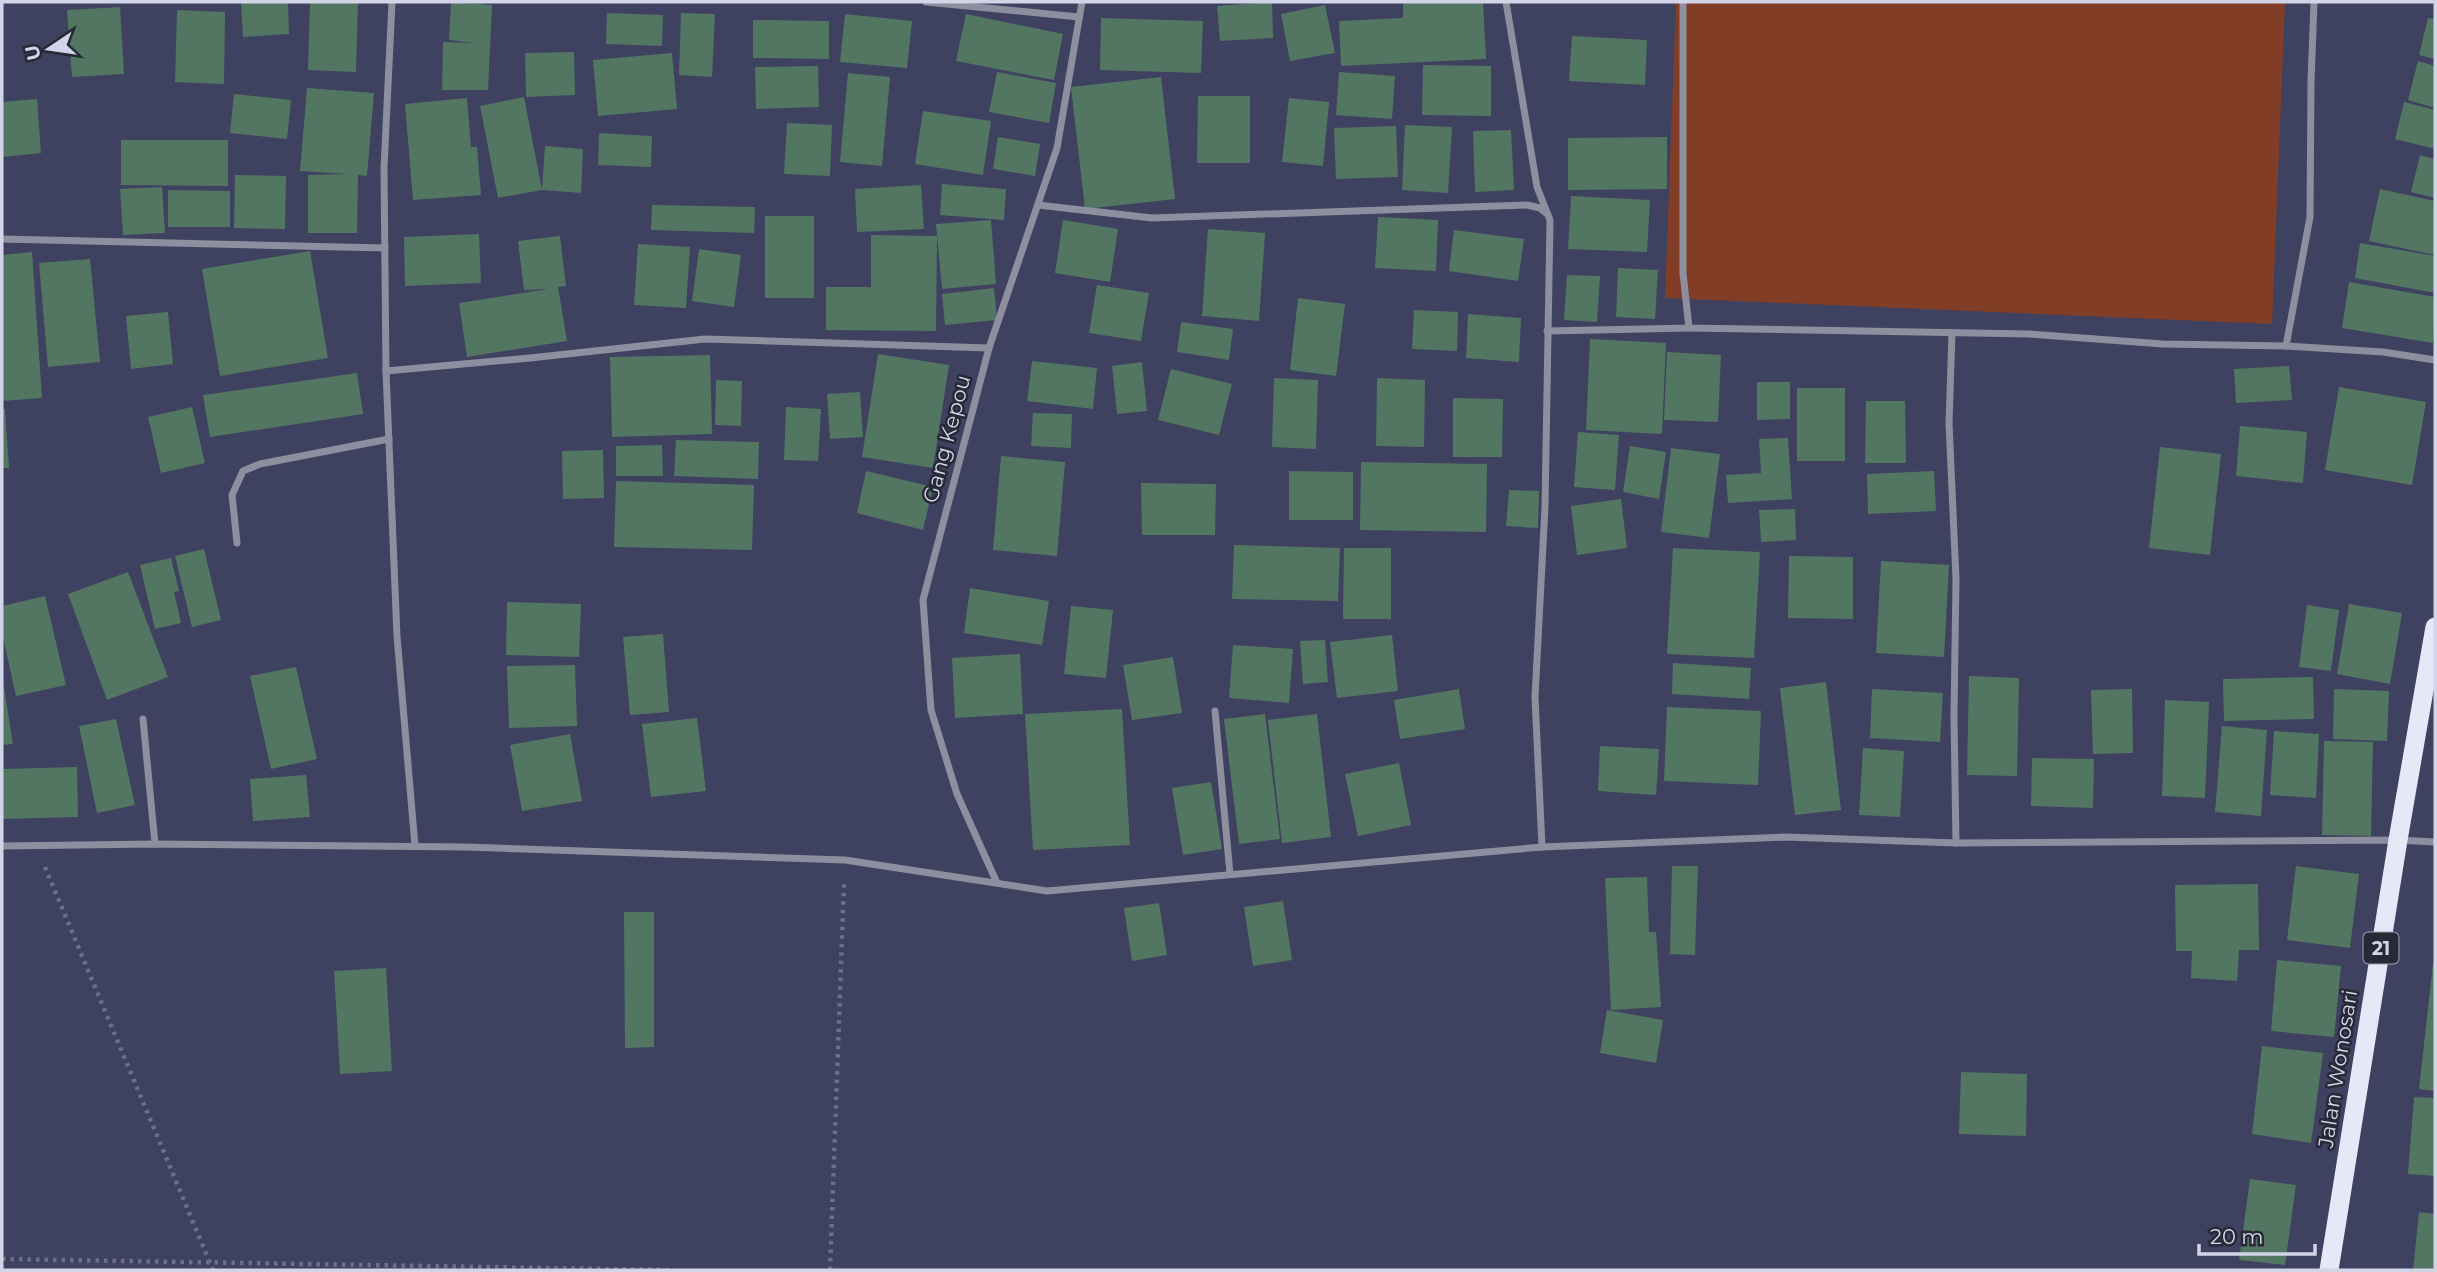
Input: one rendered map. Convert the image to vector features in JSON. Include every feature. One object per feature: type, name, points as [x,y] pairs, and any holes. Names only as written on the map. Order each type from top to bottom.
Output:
[{"type":"highway","name":"Jalan Wonosari","points":[[2329,1270],[2435,627]]},
{"type":"street","points":[[392,2],[384,168],[386,371],[397,636],[415,846]]},
{"type":"street","points":[[926,2],[1079,17]]},
{"type":"street","name":"Gang Kepou","points":[[997,883],[957,794],[931,710],[923,600],[989,348],[1057,148],[1082,2]]},
{"type":"street","points":[[1506,2],[1538,187],[1550,220],[1545,507],[1535,698],[1542,847]]},
{"type":"street","points":[[1683,2],[1683,273],[1689,328]]},
{"type":"street","points":[[2286,346],[2310,217],[2311,81],[2315,2]]},
{"type":"street","points":[[1038,205],[1152,218],[1527,205],[1540,208],[1550,220]]},
{"type":"street","points":[[2,240],[385,248]]},
{"type":"street","points":[[1547,331],[1689,328],[2029,334],[2163,344],[2286,346],[2383,352],[2435,360]]},
{"type":"street","points":[[1952,332],[1949,423],[1956,579],[1956,843]]},
{"type":"street","points":[[386,371],[705,339],[989,348]]},
{"type":"street","points":[[237,543],[232,495],[243,471],[260,464],[389,439]]},
{"type":"street","points":[[1215,711],[1230,874]]},
{"type":"street","points":[[143,719],[155,844]]},
{"type":"street","points":[[2,846],[415,846],[845,860],[1047,891],[1542,847],[1786,837],[1956,843],[2398,839],[2435,842]]},
{"type":"path","points":[[37,846],[213,1270]]},
{"type":"path","points":[[830,1270],[845,860]]},
{"type":"path","points":[[2,1259],[671,1270]]},
{"type":"shaded area","points":[[1676,2],[2285,2],[2272,324],[1665,298]]},
{"type":"building","points":[[241,2],[288,2],[289,34],[243,37]]},
{"type":"building","points":[[310,2],[358,2],[356,72],[308,70]]},
{"type":"building","points":[[451,2],[492,5],[488,90],[442,90],[443,42],[477,43],[449,40]]},
{"type":"building","points":[[1272,2],[1273,38],[1220,41],[1217,6]]},
{"type":"building","points":[[1403,2],[1483,2],[1486,59],[1341,66],[1339,21],[1403,18]]},
{"type":"building","points":[[1325,5],[1335,53],[1290,61],[1281,14]]},
{"type":"building","points":[[120,7],[124,74],[72,77],[67,10]]},
{"type":"building","points":[[177,10],[225,12],[224,84],[175,82]]},
{"type":"building","points":[[607,13],[663,15],[662,46],[606,44]]},
{"type":"building","points":[[681,13],[715,14],[712,77],[679,75]]},
{"type":"building","points":[[845,14],[912,21],[907,68],[840,62]]},
{"type":"building","points":[[966,14],[1063,34],[1054,80],[956,61]]},
{"type":"building","points":[[1101,18],[1203,21],[1201,73],[1100,70]]},
{"type":"building","points":[[2428,18],[2435,19],[2435,59],[2419,55]]},
{"type":"building","points":[[753,20],[829,21],[829,59],[753,58]]},
{"type":"building","points":[[1572,36],[1647,40],[1645,85],[1569,81]]},
{"type":"building","points":[[574,52],[575,95],[526,97],[525,53]]},
{"type":"building","points":[[672,53],[677,109],[598,116],[593,60]]},
{"type":"building","points":[[2418,61],[2435,66],[2435,108],[2408,100]]},
{"type":"building","points":[[1423,65],[1491,66],[1491,116],[1422,115]]},
{"type":"building","points":[[818,66],[819,107],[756,109],[755,67]]},
{"type":"building","points":[[997,72],[1056,83],[1049,123],[989,112]]},
{"type":"building","points":[[1339,72],[1395,76],[1392,119],[1336,115]]},
{"type":"building","points":[[848,73],[890,77],[882,166],[840,162]]},
{"type":"building","points":[[1161,77],[1175,199],[1085,209],[1071,87]]},
{"type":"building","points":[[307,88],[374,93],[367,176],[358,175],[357,233],[308,233],[308,175],[347,174],[300,171]]},
{"type":"building","points":[[234,94],[291,100],[287,139],[230,133]]},
{"type":"building","points":[[1198,96],[1250,96],[1250,163],[1197,163]]},
{"type":"building","points":[[524,97],[542,190],[498,198],[480,106]]},
{"type":"building","points":[[467,98],[471,147],[477,147],[481,195],[413,200],[405,104]]},
{"type":"building","points":[[1289,98],[1329,102],[1323,166],[1282,162]]},
{"type":"building","points":[[37,99],[41,153],[2,157],[2,102]]},
{"type":"building","points":[[2404,102],[2435,110],[2435,149],[2395,139]]},
{"type":"building","points":[[923,111],[991,121],[983,175],[915,164]]},
{"type":"building","points":[[787,123],[832,125],[830,176],[784,174]]},
{"type":"building","points":[[1405,125],[1452,127],[1448,193],[1402,190]]},
{"type":"building","points":[[1396,126],[1398,177],[1336,179],[1334,128]]},
{"type":"building","points":[[1511,130],[1514,190],[1475,192],[1473,131]]},
{"type":"building","points":[[599,133],[652,136],[651,167],[598,165]]},
{"type":"building","points":[[998,137],[1040,144],[1035,176],[993,169]]},
{"type":"building","points":[[1667,137],[1667,189],[1568,190],[1568,138]]},
{"type":"building","points":[[121,140],[228,140],[228,186],[121,185]]},
{"type":"building","points":[[545,146],[583,149],[581,193],[542,190]]},
{"type":"building","points":[[2420,155],[2435,159],[2435,198],[2411,192]]},
{"type":"building","points":[[235,175],[286,176],[285,229],[234,228]]},
{"type":"building","points":[[942,184],[1006,189],[1004,220],[940,215]]},
{"type":"building","points":[[921,185],[924,229],[857,232],[855,189]]},
{"type":"building","points":[[162,187],[165,233],[123,235],[120,189]]},
{"type":"building","points":[[2380,189],[2435,201],[2435,255],[2369,241]]},
{"type":"building","points":[[168,190],[230,191],[230,227],[168,227]]},
{"type":"building","points":[[1571,196],[1650,200],[1647,252],[1568,249]]},
{"type":"building","points":[[652,205],[755,207],[754,233],[651,230]]},
{"type":"building","points":[[765,216],[814,216],[814,298],[765,298]]},
{"type":"building","points":[[1378,217],[1438,220],[1436,271],[1375,268]]},
{"type":"building","points":[[991,220],[996,284],[942,289],[936,224]]},
{"type":"building","points":[[1063,220],[1118,229],[1110,282],[1055,273]]},
{"type":"building","points":[[1208,229],[1265,233],[1259,321],[1202,316]]},
{"type":"building","points":[[1454,230],[1524,239],[1518,281],[1449,271]]},
{"type":"building","points":[[479,234],[481,283],[405,286],[404,237]]},
{"type":"building","points":[[871,235],[937,236],[936,331],[826,330],[826,287],[871,287]]},
{"type":"building","points":[[560,236],[566,286],[558,287],[567,341],[467,357],[459,303],[548,289],[524,290],[518,241]]},
{"type":"building","points":[[2360,243],[2435,256],[2435,293],[2355,278]]},
{"type":"building","points":[[638,244],[690,247],[686,308],[634,305]]},
{"type":"building","points":[[699,249],[741,255],[734,307],[692,301]]},
{"type":"building","points":[[310,251],[328,358],[220,376],[202,269]]},
{"type":"building","points":[[32,252],[42,398],[2,401],[2,255]]},
{"type":"building","points":[[90,259],[100,362],[48,367],[39,263]]},
{"type":"building","points":[[1618,268],[1658,270],[1655,319],[1616,317]]},
{"type":"building","points":[[1567,275],[1600,276],[1597,322],[1564,320]]},
{"type":"building","points":[[2349,282],[2435,297],[2433,343],[2342,328]]},
{"type":"building","points":[[1097,285],[1149,293],[1141,341],[1089,333]]},
{"type":"building","points":[[994,288],[997,320],[945,325],[942,294]]},
{"type":"building","points":[[1298,298],[1345,304],[1336,376],[1290,370]]},
{"type":"building","points":[[1414,310],[1458,312],[1457,351],[1412,349]]},
{"type":"building","points":[[168,312],[173,364],[131,369],[126,316]]},
{"type":"building","points":[[1468,314],[1521,318],[1519,362],[1466,358]]},
{"type":"building","points":[[1181,322],[1233,329],[1229,360],[1177,352]]},
{"type":"building","points":[[1590,339],[1666,343],[1662,434],[1586,430]]},
{"type":"building","points":[[1667,352],[1721,355],[1718,422],[1664,420]]},
{"type":"building","points":[[878,354],[949,365],[933,468],[862,457]]},
{"type":"building","points":[[710,355],[712,434],[612,437],[610,357]]},
{"type":"building","points":[[1032,361],[1097,368],[1093,409],[1027,401]]},
{"type":"building","points":[[1142,362],[1147,411],[1117,414],[1112,366]]},
{"type":"building","points":[[2289,366],[2292,400],[2236,403],[2234,369]]},
{"type":"building","points":[[1171,369],[1232,384],[1219,435],[1158,420]]},
{"type":"building","points":[[357,373],[363,414],[210,437],[203,395]]},
{"type":"building","points":[[1274,378],[1318,380],[1316,449],[1272,447]]},
{"type":"building","points":[[1377,378],[1425,380],[1424,447],[1376,446]]},
{"type":"building","points":[[716,380],[742,381],[741,426],[715,425]]},
{"type":"building","points":[[1757,382],[1790,382],[1790,419],[1757,420]]},
{"type":"building","points":[[2339,387],[2426,402],[2412,485],[2325,470]]},
{"type":"building","points":[[1797,388],[1845,388],[1845,461],[1797,461]]},
{"type":"building","points":[[860,392],[863,437],[830,439],[827,394]]},
{"type":"building","points":[[1453,398],[1503,399],[1502,457],[1453,457]]},
{"type":"building","points":[[1866,401],[1905,401],[1906,463],[1865,463]]},
{"type":"building","points":[[192,407],[205,463],[161,473],[148,417]]},
{"type":"building","points":[[786,407],[821,409],[818,461],[784,460]]},
{"type":"building","points":[[2,409],[5,409],[9,468],[2,468]]},
{"type":"building","points":[[1033,413],[1072,414],[1071,448],[1031,446]]},
{"type":"building","points":[[2240,426],[2307,432],[2303,483],[2236,476]]},
{"type":"building","points":[[1578,432],[1619,435],[1615,490],[1574,487]]},
{"type":"building","points":[[1788,438],[1792,499],[1728,503],[1726,475],[1761,473],[1759,439]]},
{"type":"building","points":[[676,440],[759,442],[758,479],[674,476]]},
{"type":"building","points":[[662,445],[663,476],[616,476],[616,446]]},
{"type":"building","points":[[1630,446],[1666,452],[1659,499],[1623,492]]},
{"type":"building","points":[[2160,447],[2221,454],[2210,555],[2149,548]]},
{"type":"building","points":[[1671,448],[1720,454],[1709,538],[1661,532]]},
{"type":"building","points":[[603,450],[604,498],[563,499],[562,451]]},
{"type":"building","points":[[1001,456],[1065,462],[1057,556],[993,550]]},
{"type":"building","points":[[1361,462],[1487,464],[1486,532],[1360,530]]},
{"type":"building","points":[[866,471],[933,487],[923,530],[857,513]]},
{"type":"building","points":[[1289,471],[1353,472],[1353,520],[1289,520]]},
{"type":"building","points":[[1934,471],[1936,511],[1868,514],[1867,474]]},
{"type":"building","points":[[616,481],[754,485],[752,550],[614,547]]},
{"type":"building","points":[[1141,483],[1216,484],[1215,535],[1142,535]]},
{"type":"building","points":[[1509,490],[1539,491],[1538,528],[1506,526]]},
{"type":"building","points":[[1621,499],[1627,548],[1577,555],[1571,506]]},
{"type":"building","points":[[1795,509],[1796,540],[1761,542],[1759,510]]},
{"type":"building","points":[[1234,545],[1340,548],[1338,601],[1232,599]]},
{"type":"building","points":[[1344,548],[1391,548],[1391,619],[1343,619]]},
{"type":"building","points":[[1673,548],[1760,552],[1754,658],[1667,654]]},
{"type":"building","points":[[204,549],[221,620],[192,627],[175,556]]},
{"type":"building","points":[[1789,556],[1853,557],[1853,619],[1788,618]]},
{"type":"building","points":[[171,558],[179,591],[174,592],[181,623],[155,629],[140,565]]},
{"type":"building","points":[[1881,561],[1949,565],[1944,657],[1876,653]]},
{"type":"building","points":[[128,572],[168,677],[107,700],[68,594]]},
{"type":"building","points":[[970,588],[1049,601],[1042,645],[964,633]]},
{"type":"building","points":[[45,596],[66,685],[16,696],[2,633],[2,606]]},
{"type":"building","points":[[507,602],[581,604],[579,657],[506,655]]},
{"type":"building","points":[[2349,604],[2402,613],[2390,684],[2337,674]]},
{"type":"building","points":[[2307,605],[2339,610],[2331,671],[2299,667]]},
{"type":"building","points":[[1071,606],[1113,610],[1106,678],[1064,674]]},
{"type":"building","points":[[663,634],[669,712],[630,715],[623,637]]},
{"type":"building","points":[[1392,635],[1398,691],[1337,698],[1330,642]]},
{"type":"building","points":[[1325,640],[1328,682],[1303,684],[1300,641]]},
{"type":"building","points":[[1233,645],[1293,649],[1289,703],[1229,698]]},
{"type":"building","points":[[1020,654],[1023,714],[955,718],[952,658]]},
{"type":"building","points":[[1173,657],[1182,713],[1132,720],[1123,665]]},
{"type":"building","points":[[1673,663],[1751,668],[1749,699],[1672,694]]},
{"type":"building","points":[[575,665],[577,726],[509,728],[507,666]]},
{"type":"building","points":[[296,667],[317,759],[271,769],[250,676]]},
{"type":"building","points":[[2,675],[13,744],[2,745]]},
{"type":"building","points":[[1969,676],[2019,678],[2017,776],[1967,775]]},
{"type":"building","points":[[2313,677],[2314,719],[2224,721],[2223,679]]},
{"type":"building","points":[[1826,682],[1841,810],[1795,815],[1780,688]]},
{"type":"building","points":[[1459,689],[1465,729],[1400,739],[1394,700]]},
{"type":"building","points":[[1872,689],[1943,693],[1940,742],[1870,738]]},
{"type":"building","points":[[2132,689],[2133,753],[2093,754],[2091,690]]},
{"type":"building","points":[[2334,689],[2389,691],[2387,741],[2333,739]]},
{"type":"building","points":[[2165,700],[2209,702],[2205,798],[2162,796]]},
{"type":"building","points":[[1667,707],[1761,711],[1758,785],[1664,781]]},
{"type":"building","points":[[1122,709],[1130,845],[1033,850],[1025,714]]},
{"type":"building","points":[[1265,714],[1280,839],[1239,844],[1224,719]]},
{"type":"building","points":[[1317,714],[1331,837],[1282,843],[1268,720]]},
{"type":"building","points":[[697,718],[706,791],[651,797],[642,724]]},
{"type":"building","points":[[116,719],[135,805],[97,813],[79,726]]},
{"type":"building","points":[[2222,726],[2267,730],[2261,816],[2215,812]]},
{"type":"building","points":[[2274,731],[2319,734],[2316,798],[2270,795]]},
{"type":"building","points":[[570,734],[582,801],[522,811],[510,745]]},
{"type":"building","points":[[2324,741],[2373,742],[2371,836],[2322,835]]},
{"type":"building","points":[[1600,746],[1659,749],[1656,795],[1598,791]]},
{"type":"building","points":[[1863,748],[1904,751],[1900,817],[1859,815]]},
{"type":"building","points":[[2032,758],[2094,759],[2093,808],[2031,806]]},
{"type":"building","points":[[1399,763],[1411,825],[1358,836],[1345,774]]},
{"type":"building","points":[[77,767],[78,817],[2,819],[2,769]]},
{"type":"building","points":[[306,775],[310,817],[253,821],[250,779]]},
{"type":"building","points":[[1211,782],[1222,849],[1183,855],[1172,788]]},
{"type":"building","points":[[1672,866],[1698,866],[1695,955],[1670,954]]},
{"type":"building","points":[[2296,866],[2359,874],[2350,948],[2287,940]]},
{"type":"building","points":[[1647,877],[1649,932],[1656,932],[1661,1007],[1611,1010],[1605,878]]},
{"type":"building","points":[[2258,884],[2259,950],[2239,950],[2237,981],[2191,978],[2192,951],[2176,951],[2175,885]]},
{"type":"building","points":[[1283,901],[1292,960],[1253,966],[1244,907]]},
{"type":"building","points":[[1159,903],[1167,955],[1132,961],[1124,908]]},
{"type":"building","points":[[624,912],[654,912],[654,1047],[625,1048]]},
{"type":"building","points":[[2277,960],[2341,966],[2334,1037],[2271,1031]]},
{"type":"building","points":[[2435,963],[2435,1091],[2419,1089]]},
{"type":"building","points":[[386,968],[392,1071],[340,1074],[334,971]]},
{"type":"building","points":[[1607,1010],[1663,1020],[1656,1063],[1600,1053]]},
{"type":"building","points":[[2262,1046],[2323,1053],[2311,1143],[2252,1134]]},
{"type":"building","points":[[1961,1072],[2027,1074],[2026,1136],[1959,1134]]},
{"type":"building","points":[[2414,1097],[2435,1098],[2435,1176],[2408,1174]]},
{"type":"building","points":[[2250,1179],[2296,1185],[2285,1265],[2239,1260]]},
{"type":"building","points":[[2419,1212],[2435,1214],[2435,1270],[2413,1270]]}]
